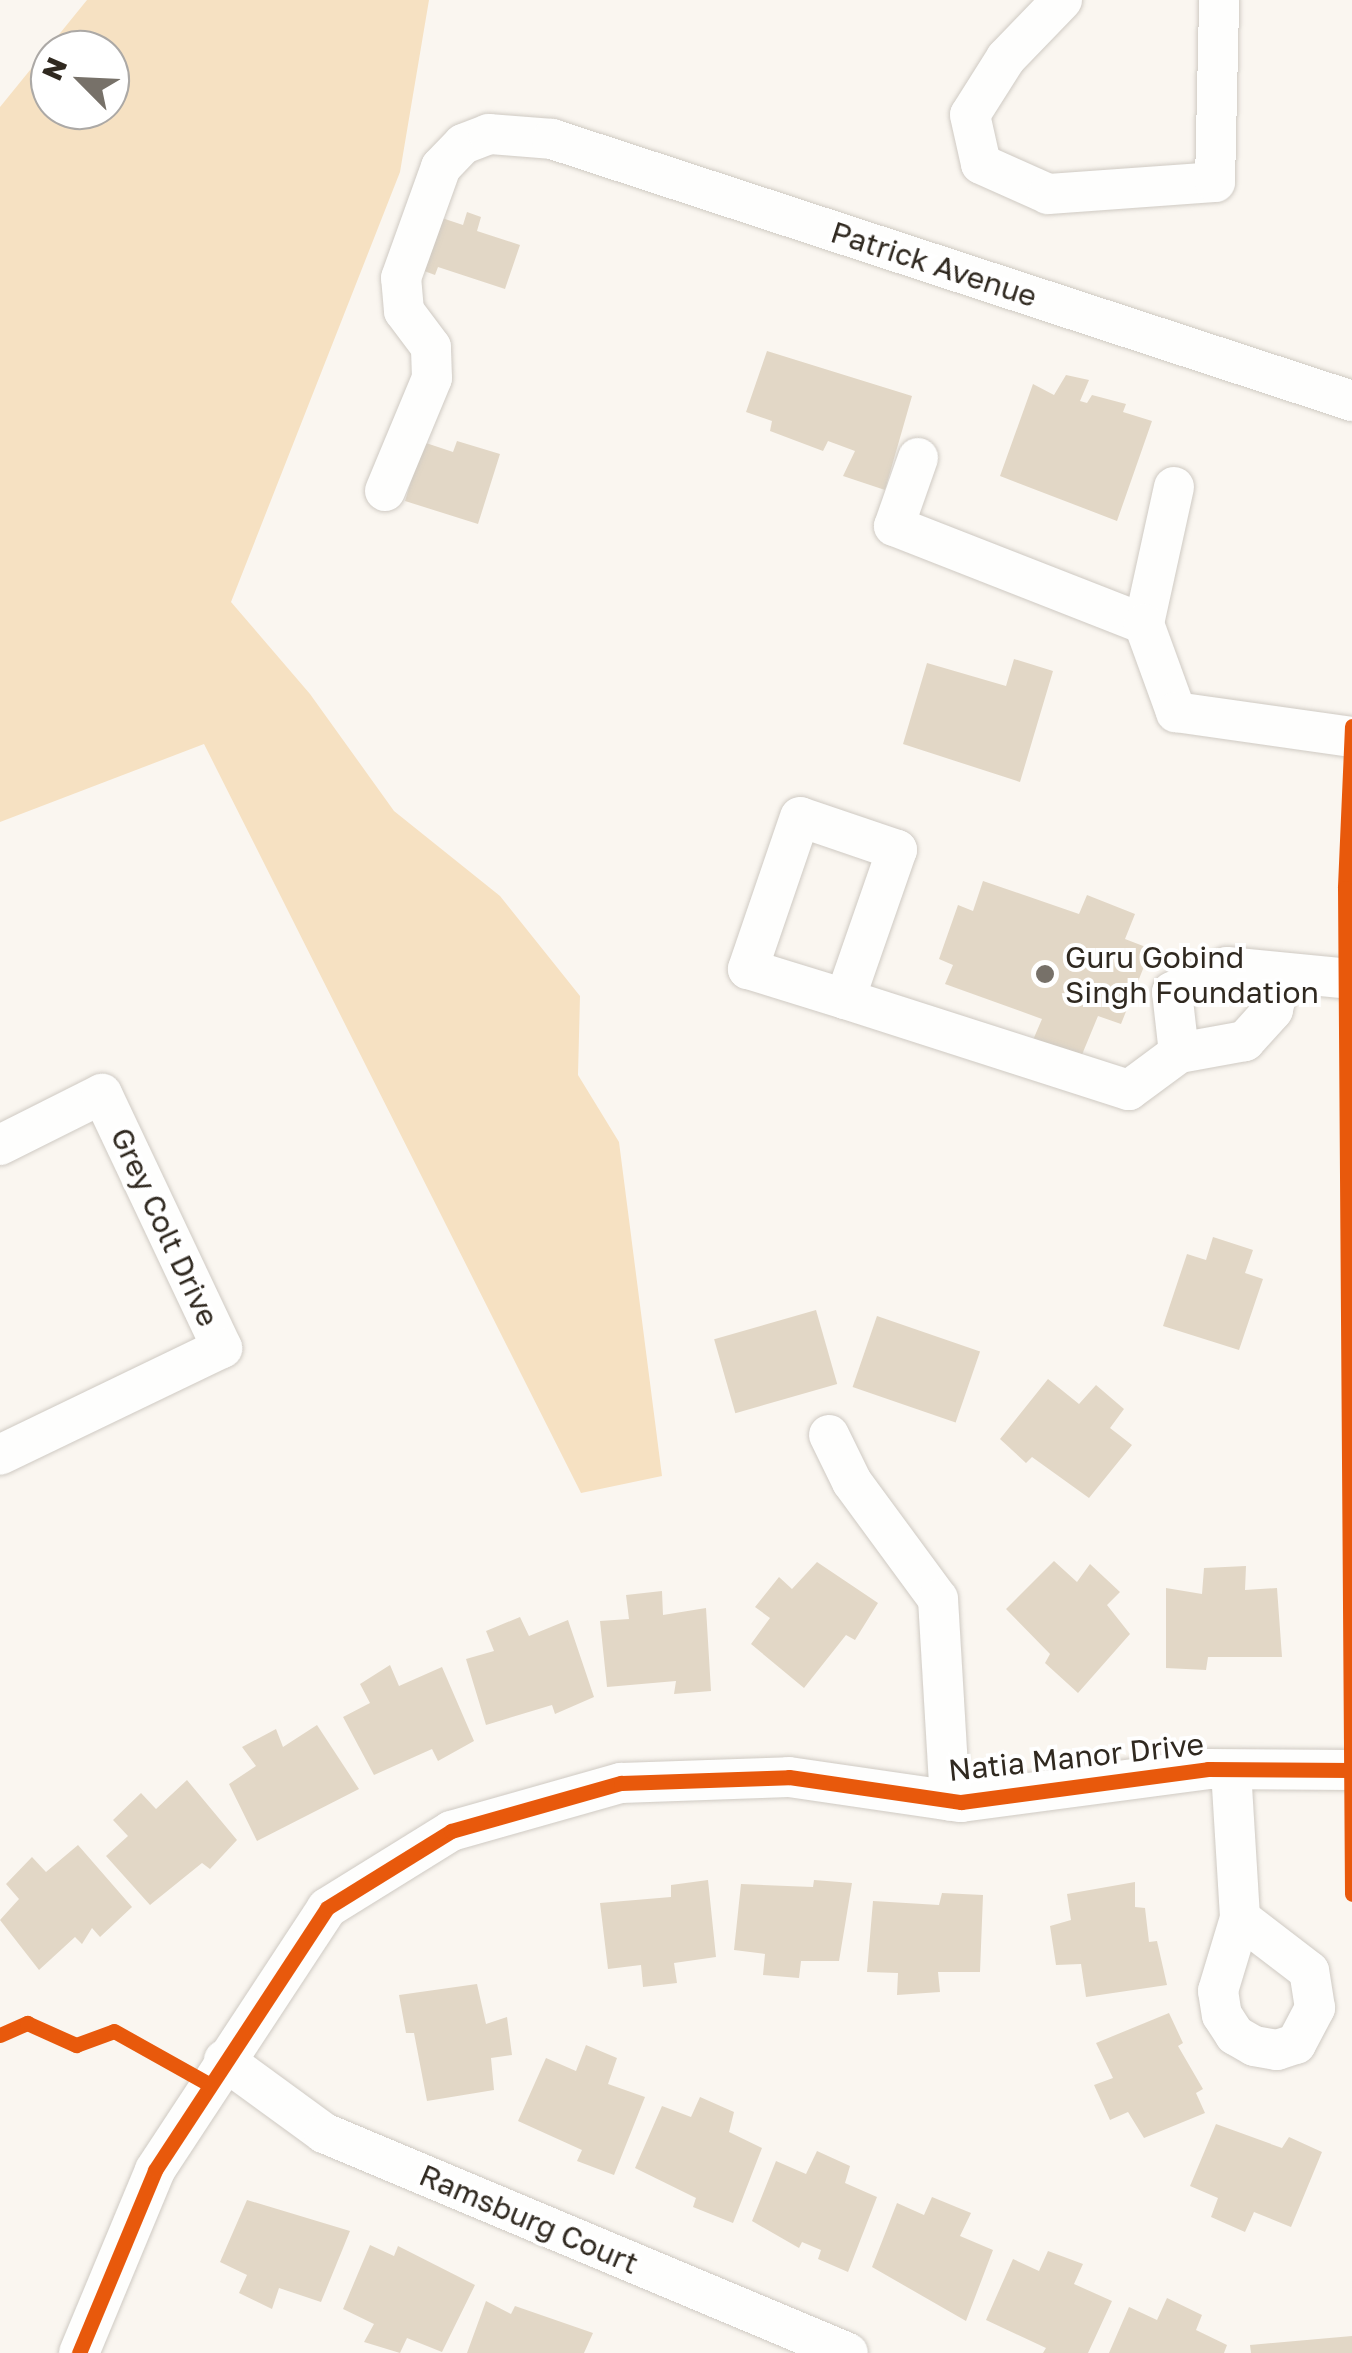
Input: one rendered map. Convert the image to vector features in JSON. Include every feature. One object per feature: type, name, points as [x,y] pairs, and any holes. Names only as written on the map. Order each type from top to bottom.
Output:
[{"type":"street","points":[[1062,0],[1006,58],[970,115],[981,164],[1048,194],[1214,182],[1220,0]]},
{"type":"street","name":"Patrick Avenue","points":[[385,491],[432,378],[431,347],[404,311],[401,278],[441,167],[464,144],[489,134],[552,138],[1352,401]]},
{"type":"street","points":[[918,458],[894,526],[1144,624]]},
{"type":"street","points":[[1174,487],[1144,624],[1176,712],[1352,736]]},
{"type":"street","points":[[845,999],[898,850],[800,817],[748,968],[1129,1090],[1180,1053],[1245,1040],[1273,1010],[1281,977]]},
{"type":"street","points":[[1180,1053],[1172,992],[1227,967],[1281,977],[1352,979]]},
{"type":"street","name":"Grey Colt Drive","points":[[0,1145],[102,1094],[222,1348],[0,1455]]},
{"type":"street","points":[[829,1435],[852,1482],[938,1599],[950,1800]]},
{"type":"street","points":[[1232,1770],[1240,1918]]},
{"type":"street","name":"Natia Manor Drive","points":[[79,2353],[156,2170],[224,2060],[327,1908],[451,1831],[621,1783],[789,1777],[950,1800],[1113,1777],[1232,1770],[1352,1770]]},
{"type":"street","name":"Ramsburg Court","points":[[224,2060],[324,2134],[848,2353]]},
{"type":"shaded area","points":[[87,0],[429,0],[400,172],[231,602],[310,694],[394,811],[500,896],[580,996],[578,1075],[619,1142],[662,1476],[581,1493],[204,744],[0,822],[0,107],[30,70],[30,130],[130,130],[130,30],[63,30]]},
{"type":"building","points":[[467,212],[481,217],[477,231],[520,245],[505,289],[438,267],[435,275],[416,268],[433,215],[463,225]]},
{"type":"building","points":[[767,351],[912,396],[885,490],[843,476],[855,451],[828,441],[823,451],[770,431],[772,421],[746,412]]},
{"type":"building","points":[[1066,375],[1089,380],[1080,401],[1087,403],[1092,395],[1126,404],[1123,412],[1152,421],[1117,521],[1000,476],[1033,384],[1054,395]]},
{"type":"building","points":[[457,441],[500,454],[478,524],[405,501],[423,442],[453,452]]},
{"type":"building","points":[[1014,659],[1053,671],[1020,782],[903,744],[927,663],[1006,686]]},
{"type":"building","name":"Guru Gobind Singh Foundation","points":[[983,881],[1079,914],[1087,895],[1135,914],[1125,939],[1151,949],[1121,1024],[1098,1016],[1081,1057],[1033,1040],[1042,1019],[945,984],[953,965],[939,959],[958,905],[973,911]]},
{"type":"building","points":[[1213,1237],[1253,1250],[1245,1273],[1263,1279],[1239,1350],[1163,1326],[1187,1254],[1206,1260]]},
{"type":"building","points":[[816,1310],[837,1384],[735,1413],[714,1339]]},
{"type":"building","points":[[877,1316],[980,1351],[956,1422],[853,1387]]},
{"type":"building","points":[[1048,1379],[1079,1404],[1096,1385],[1124,1409],[1110,1428],[1132,1445],[1089,1498],[1032,1457],[1026,1463],[1000,1439]]},
{"type":"building","points":[[1054,1561],[1077,1582],[1090,1564],[1120,1592],[1107,1605],[1130,1634],[1078,1693],[1045,1663],[1050,1654],[1006,1609]]},
{"type":"building","points":[[817,1562],[878,1603],[855,1640],[846,1635],[804,1688],[751,1644],[770,1618],[755,1607],[779,1577],[792,1589]]},
{"type":"building","points":[[1246,1566],[1245,1590],[1277,1588],[1282,1657],[1208,1657],[1206,1670],[1166,1668],[1166,1588],[1202,1594],[1204,1568]]},
{"type":"building","points":[[662,1591],[663,1615],[706,1608],[711,1691],[674,1694],[676,1681],[607,1687],[600,1621],[629,1619],[626,1595]]},
{"type":"building","points":[[520,1617],[529,1636],[568,1620],[594,1697],[555,1714],[552,1705],[486,1725],[466,1659],[494,1651],[486,1631]]},
{"type":"building","points":[[390,1665],[399,1686],[442,1667],[474,1741],[438,1761],[432,1749],[374,1775],[343,1717],[370,1703],[360,1684]]},
{"type":"building","points":[[317,1725],[359,1789],[257,1841],[229,1784],[256,1766],[242,1747],[276,1729],[283,1747]]},
{"type":"building","points":[[187,1780],[237,1840],[210,1869],[202,1863],[150,1905],[106,1856],[128,1836],[113,1820],[141,1793],[156,1809]]},
{"type":"building","points":[[78,1845],[132,1907],[100,1937],[92,1928],[82,1944],[75,1937],[39,1970],[0,1920],[19,1899],[6,1884],[32,1857],[46,1872]]},
{"type":"building","points":[[708,1880],[716,1957],[674,1963],[677,1983],[643,1987],[641,1965],[608,1969],[600,1903],[671,1897],[671,1885]]},
{"type":"building","points":[[814,1880],[852,1883],[839,1961],[801,1961],[799,1978],[763,1975],[765,1954],[734,1950],[741,1884],[813,1887]]},
{"type":"building","points":[[1135,1882],[1135,1907],[1145,1908],[1149,1942],[1157,1941],[1167,1985],[1086,1997],[1081,1964],[1056,1965],[1050,1926],[1071,1920],[1067,1894]]},
{"type":"building","points":[[942,1893],[983,1895],[980,1972],[938,1972],[940,1992],[897,1995],[898,1973],[867,1972],[873,1901],[939,1905]]},
{"type":"building","points":[[477,1984],[486,2024],[507,2017],[512,2055],[491,2058],[494,2090],[427,2101],[414,2033],[406,2033],[399,1995]]},
{"type":"building","points":[[1169,2013],[1183,2043],[1178,2046],[1203,2089],[1196,2093],[1205,2113],[1144,2138],[1128,2112],[1110,2120],[1094,2085],[1113,2078],[1096,2043]]},
{"type":"building","points":[[586,2045],[617,2058],[608,2084],[645,2097],[614,2175],[577,2161],[582,2150],[518,2121],[546,2058],[576,2071]]},
{"type":"building","points":[[700,2097],[734,2112],[729,2132],[762,2148],[733,2223],[693,2207],[696,2198],[635,2168],[662,2106],[691,2117]]},
{"type":"building","points":[[1216,2124],[1282,2148],[1289,2137],[1322,2152],[1291,2227],[1254,2212],[1245,2232],[1211,2217],[1218,2198],[1190,2186]]},
{"type":"building","points":[[817,2151],[850,2166],[845,2183],[877,2197],[848,2272],[818,2259],[821,2250],[802,2242],[799,2248],[752,2221],[776,2161],[806,2174]]},
{"type":"building","points":[[932,2197],[971,2213],[960,2236],[993,2250],[966,2321],[872,2267],[897,2203],[924,2215]]},
{"type":"building","points":[[247,2200],[350,2231],[321,2302],[279,2288],[272,2309],[239,2293],[247,2275],[220,2262]]},
{"type":"building","points":[[370,2245],[394,2256],[398,2246],[475,2285],[442,2352],[407,2338],[400,2353],[364,2342],[374,2324],[343,2309]]},
{"type":"building","points":[[1048,2251],[1083,2264],[1074,2284],[1112,2301],[1088,2353],[1043,2353],[1046,2348],[986,2320],[1013,2259],[1039,2271]]},
{"type":"building","points":[[1167,2298],[1202,2315],[1196,2330],[1227,2345],[1224,2353],[1109,2353],[1129,2307],[1157,2320]]},
{"type":"building","points":[[486,2301],[511,2314],[515,2306],[593,2333],[584,2353],[467,2353]]},
{"type":"building","points":[[1352,2336],[1352,2353],[1251,2353],[1250,2345]]},
{"type":"cycle path","points":[[1352,726],[1345,888],[1352,1894]]},
{"type":"cycle path","points":[[79,2353],[155,2170],[327,1908],[451,1831],[621,1783],[789,1777],[961,1802],[1208,1769],[1352,1770]]},
{"type":"cycle path","points":[[0,2035],[27,2023],[76,2045],[114,2031],[209,2084]]},
{"type":"place","name":"Guru Gobind Singh Foundation","points":[[1045,974]]}]
